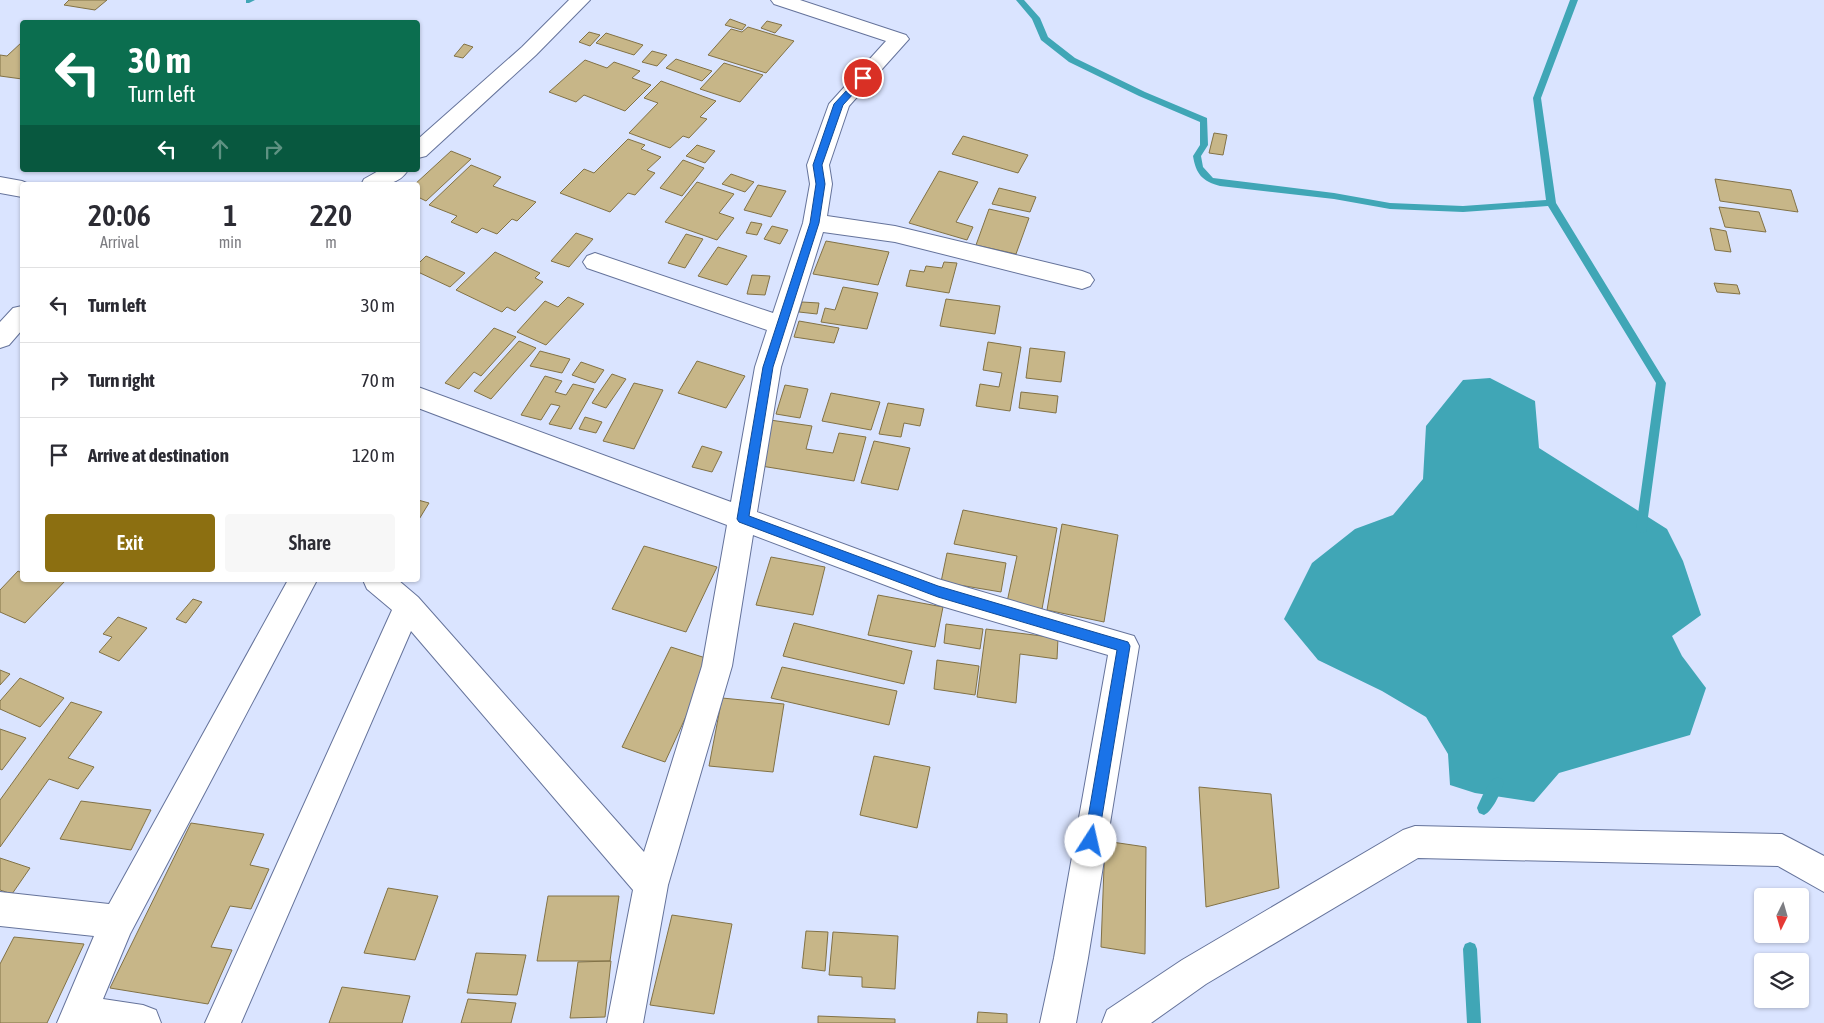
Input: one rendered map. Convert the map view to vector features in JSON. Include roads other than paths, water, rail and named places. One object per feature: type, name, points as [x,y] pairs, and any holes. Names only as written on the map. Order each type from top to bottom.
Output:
[{"type":"street","points":[[420,149],[529,51],[580,0]]},
{"type":"street","points":[[625,1023],[651,885],[718,666],[768,367],[814,223],[821,184],[818,165],[839,104],[899,39],[781,0]]},
{"type":"street","points":[[377,182],[394,172]]},
{"type":"street","points":[[0,184],[20,189]]},
{"type":"street","points":[[814,223],[895,234],[1082,280]]},
{"type":"street","points":[[595,262],[780,325]]},
{"type":"street","points":[[0,338],[20,316]]},
{"type":"street","points":[[420,398],[938,592],[1124,646],[1073,948],[1058,1023]]},
{"type":"street","points":[[143,1023],[77,1018],[118,922],[302,582]]},
{"type":"street","points":[[379,582],[408,606],[651,885]]},
{"type":"street","points":[[224,1023],[408,606]]},
{"type":"street","points":[[1120,1023],[1194,972],[1415,842],[1782,850],[1824,875]]},
{"type":"street","points":[[0,909],[118,922]]},
{"type":"water","points":[[1490,378],[1535,401],[1539,448],[1667,529],[1683,561],[1701,615],[1672,636],[1682,656],[1706,688],[1690,735],[1559,773],[1534,802],[1475,793],[1450,785],[1448,754],[1426,717],[1382,691],[1318,660],[1284,619],[1312,563],[1355,529],[1393,515],[1423,479],[1426,426],[1463,380]]},
{"type":"waterway","points":[[1020,0],[1036,18],[1044,38],[1072,60],[1142,94],[1204,120],[1204,145],[1197,156],[1199,168],[1210,180],[1220,183],[1334,196],[1390,206],[1463,209],[1551,203]]},
{"type":"waterway","points":[[1551,203],[1537,98],[1574,0]]},
{"type":"waterway","points":[[1551,203],[1661,383],[1642,528]]},
{"type":"waterway","points":[[1484,808],[1497,784]]},
{"type":"waterway","points":[[1470,949],[1474,1023]]}]
